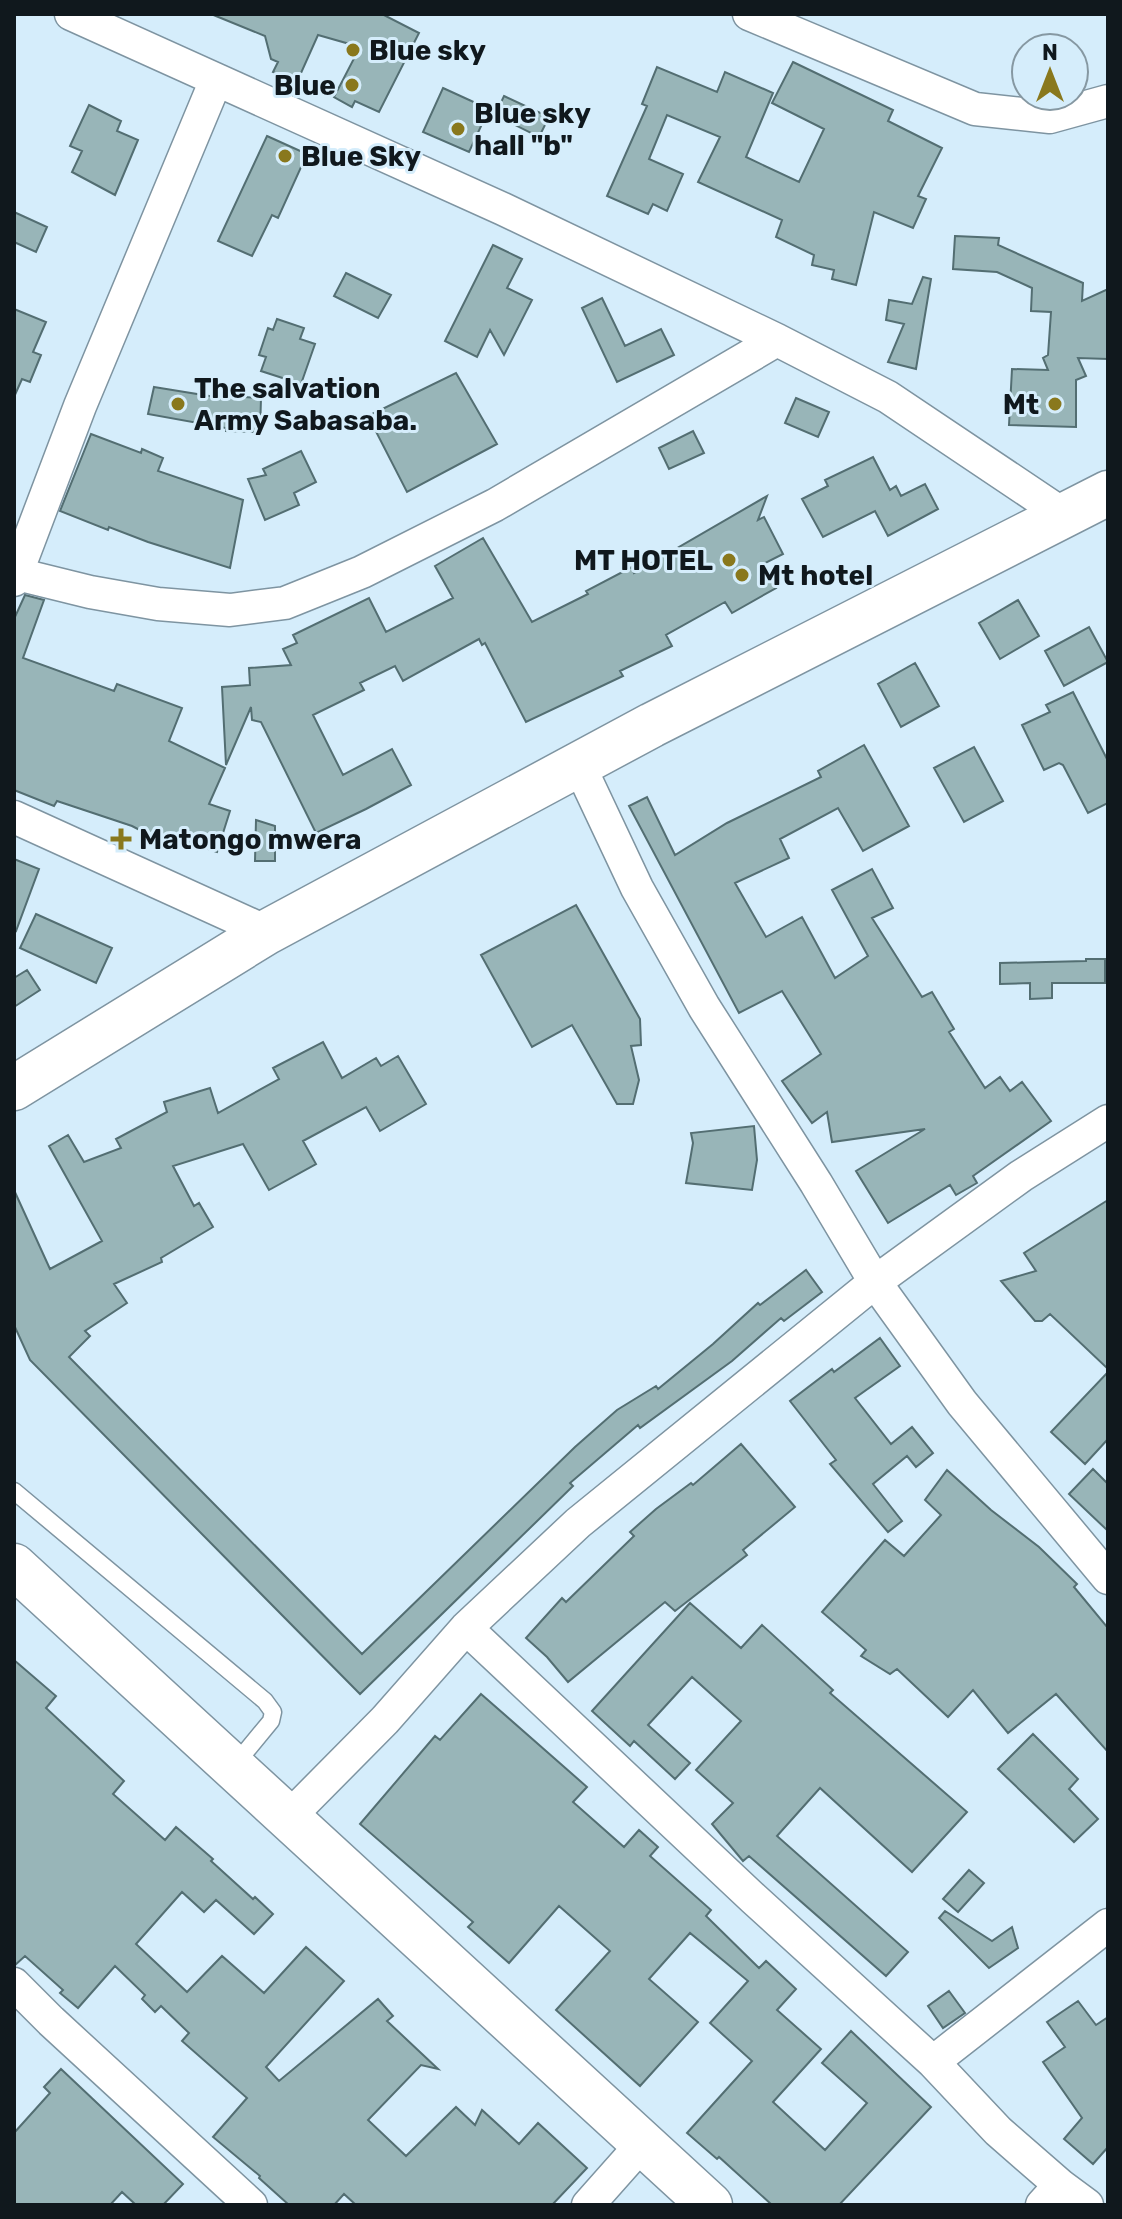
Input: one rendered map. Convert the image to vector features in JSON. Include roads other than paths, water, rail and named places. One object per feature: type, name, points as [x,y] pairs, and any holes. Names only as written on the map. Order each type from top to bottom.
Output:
[{"type":"main road","points":[[14,1088],[267,932],[579,765],[1108,493]]},
{"type":"main road","points":[[14,1566],[710,2205]]},
{"type":"street","points":[[71,14],[503,209],[777,340],[888,397],[1064,515]]},
{"type":"street","points":[[749,14],[975,109],[1050,117],[1108,101]]},
{"type":"street","points":[[216,80],[80,406],[15,577],[158,604],[230,610],[285,603],[362,572],[495,505],[777,340]]},
{"type":"street","points":[[579,765],[637,888],[704,1007],[875,1282],[962,1403],[1108,1578]]},
{"type":"street","points":[[14,817],[267,932]]},
{"type":"street","points":[[288,1818],[385,1720],[466,1628],[578,1523],[875,1282],[1021,1176],[1108,1121]]},
{"type":"street","points":[[466,1628],[754,1899],[933,2062],[998,2131],[1051,2195],[1087,2205]]},
{"type":"street","points":[[933,2062],[1108,1925]]},
{"type":"street","points":[[14,1984],[251,2205]]},
{"type":"street","points":[[588,2205],[643,2143]]},
{"type":"lane","points":[[14,1491],[265,1701],[273,1712],[271,1721],[233,1768]]},
{"type":"place","name":"Blue sky","points":[[353,50]]},
{"type":"place","name":"Blue","points":[[352,85]]},
{"type":"place","name":"Blue sky hall \"b\"","points":[[458,129]]},
{"type":"place","name":"Blue Sky","points":[[285,156]]},
{"type":"place","name":"The salvation Army Sabasaba.","points":[[178,404]]},
{"type":"place","name":"Mt","points":[[1055,404]]},
{"type":"place","name":"MT HOTEL","points":[[729,560]]},
{"type":"place","name":"Mt hotel","points":[[742,575]]},
{"type":"place","name":"Matongo mwera","points":[[121,839]]}]
